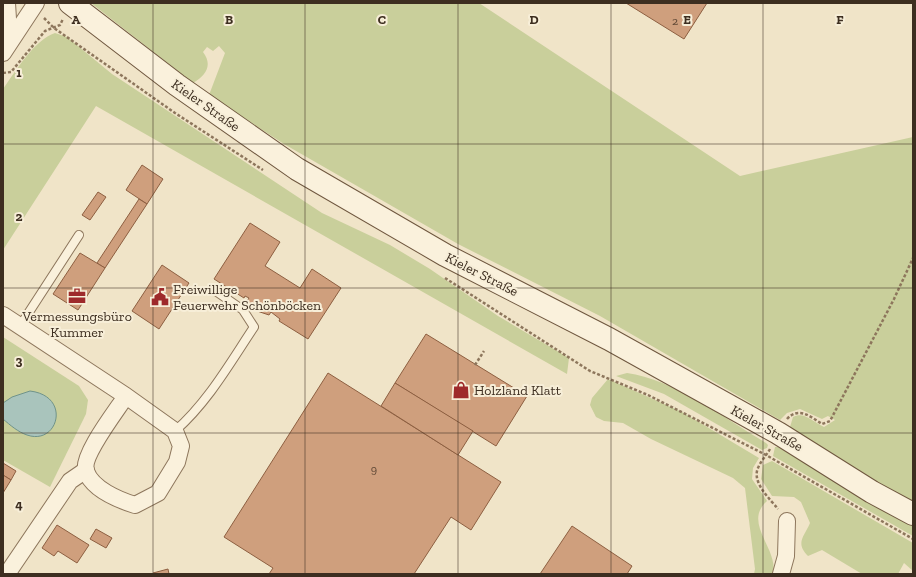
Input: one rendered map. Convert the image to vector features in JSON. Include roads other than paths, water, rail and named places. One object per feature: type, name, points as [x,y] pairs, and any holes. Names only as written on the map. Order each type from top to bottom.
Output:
[{"type":"main road","name":"Kieler Straße","points":[[72,4],[177,85],[297,169],[445,255],[609,339],[778,433],[872,492],[913,514]]},
{"type":"street","points":[[3,48],[8,19],[6,3]]},
{"type":"street","points":[[3,53],[36,3]]},
{"type":"street","points":[[3,315],[126,396],[175,431],[181,446],[177,462],[158,493],[135,505],[118,499],[95,483],[86,470],[87,455],[126,396]]},
{"type":"street","points":[[7,574],[70,481],[86,470]]},
{"type":"street","points":[[781,574],[786,556],[788,521]]},
{"type":"lane","points":[[20,326],[79,235]]},
{"type":"lane","points":[[175,431],[198,409],[254,327],[243,310],[216,292]]},
{"type":"water","points":[[30,391],[43,395],[52,402],[56,410],[56,419],[53,427],[46,433],[38,436],[27,435],[20,432],[3,419],[3,403],[12,397]]},
{"type":"place","name":"Vermessungsbüro Kummer","points":[[77,296]]},
{"type":"place","name":"Freiwillige Feuerwehr Schönböcken","points":[[160,297]]},
{"type":"place","name":"Holzland Klatt","points":[[461,390]]}]
